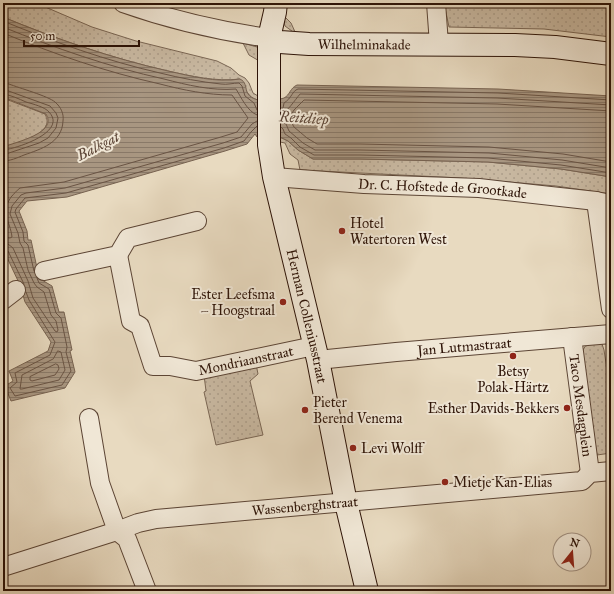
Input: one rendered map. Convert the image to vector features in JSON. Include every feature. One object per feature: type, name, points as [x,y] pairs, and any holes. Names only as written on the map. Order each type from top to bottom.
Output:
[{"type":"street","name":"Wilhelminakade","points":[[123,3],[186,23],[232,33],[269,38],[283,43],[515,45],[555,47],[611,54]]},
{"type":"street","points":[[263,3],[263,13],[269,38]]},
{"type":"street","points":[[269,38],[276,3]]},
{"type":"street","points":[[436,3],[439,44]]},
{"type":"street","name":"Herman Colleniusstraat","points":[[269,38],[268,145],[274,178],[316,353],[346,503],[367,591]]},
{"type":"street","name":"Dr. C. Hofstede de Grootkade","points":[[274,178],[364,184],[479,188],[603,203]]},
{"type":"street","points":[[603,203],[611,309]]},
{"type":"street","points":[[44,271],[118,255],[128,238],[197,222]]},
{"type":"street","name":"Mondriaanstraat","points":[[118,255],[131,321],[140,326],[153,366],[170,366],[196,371],[316,353]]},
{"type":"street","name":"Jan Lutmastraat","points":[[316,353],[396,352],[611,334]]},
{"type":"street","name":"Taco Mesdagplein","points":[[572,337],[590,473]]},
{"type":"street","points":[[89,418],[100,483],[117,531],[127,540],[147,591]]},
{"type":"street","name":"Wassenberghstraat","points":[[3,567],[138,523],[156,519],[582,481],[590,473],[611,471]]},
{"type":"shaded area","points":[[3,3],[36,3],[92,27],[136,41],[217,61],[231,68],[245,78],[253,93],[258,96],[258,100],[249,95],[240,79],[222,80],[195,77],[168,71],[105,54],[43,33],[3,17]]},
{"type":"shaded area","points":[[444,3],[611,3],[611,37],[544,29],[449,27]]},
{"type":"shaded area","points":[[282,14],[291,23],[296,34],[285,26]]},
{"type":"shaded area","points":[[243,43],[260,49],[261,62],[249,55]]},
{"type":"shaded area","points":[[3,98],[45,114],[47,121],[45,127],[40,132],[25,140],[3,147]]},
{"type":"shaded area","points":[[280,137],[313,159],[488,162],[561,169],[611,177],[611,194],[556,186],[461,178],[300,170],[298,160],[290,154],[285,143],[280,142]]},
{"type":"shaded area","points":[[590,343],[602,344],[611,396],[611,453],[597,455],[583,357],[583,350],[586,345]]},
{"type":"shaded area","points":[[256,364],[258,374],[250,381],[263,435],[216,445],[204,392],[206,391],[204,375]]},
{"type":"water","points":[[3,17],[84,47],[147,66],[204,78],[222,80],[240,79],[244,83],[250,96],[264,101],[284,98],[297,85],[498,89],[611,96],[611,177],[561,169],[488,162],[313,159],[280,137],[280,130],[258,130],[257,137],[255,134],[247,144],[225,151],[67,197],[27,201],[19,211],[27,231],[28,240],[31,240],[37,268],[42,280],[52,286],[59,312],[64,312],[75,372],[65,388],[11,401],[5,386],[13,381],[9,371],[48,351],[51,342],[25,302],[20,285],[3,249],[3,147],[34,136],[46,126],[48,121],[46,114],[3,97]]},
{"type":"place","name":"Hotel Watertoren West","points":[[342,231]]},
{"type":"place","name":"Ester Leefsma – Hoogstraal","points":[[283,302]]},
{"type":"place","name":"Betsy Polak-Härtz","points":[[513,356]]},
{"type":"place","name":"Esther Davids-Bekkers","points":[[567,408]]},
{"type":"place","name":"Pieter Berend Venema","points":[[305,410]]},
{"type":"place","name":"Levi Wolff","points":[[353,448]]},
{"type":"place","name":"Mietje Kan-Elias","points":[[445,482]]},
{"type":"water label","name":"Reitdiep","points":[[304,118]]},
{"type":"water label","name":"Balkgat","points":[[98,146]]}]
